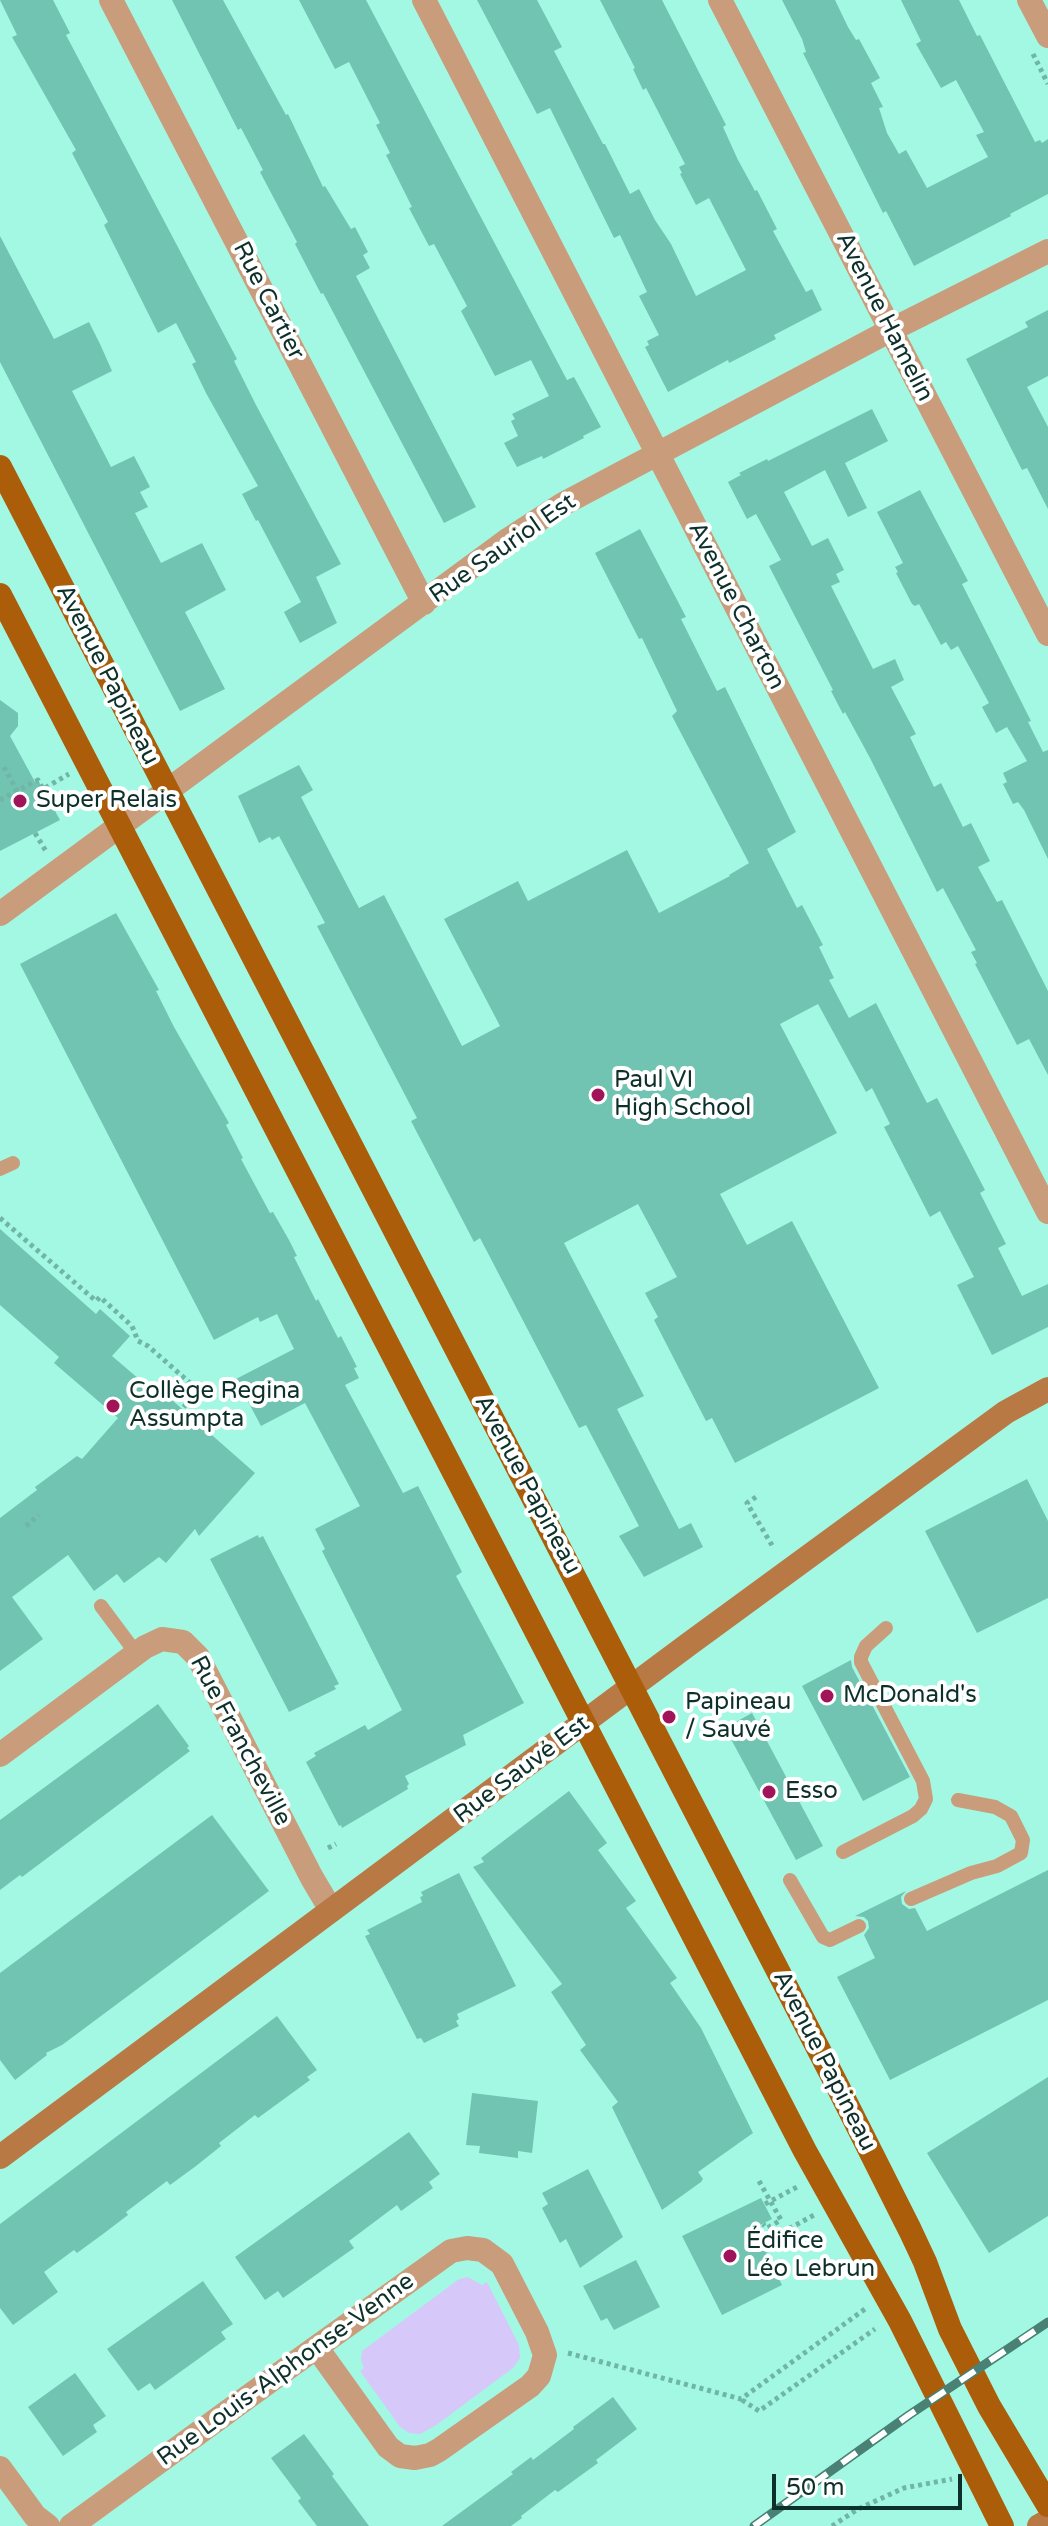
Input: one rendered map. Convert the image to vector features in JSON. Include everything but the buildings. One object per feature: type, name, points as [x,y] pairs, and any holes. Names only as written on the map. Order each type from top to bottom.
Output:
[{"type":"main road","name":"Avenue Papineau","points":[[0,467],[910,2230],[950,2329],[989,2406],[1048,2505]]},
{"type":"main road","points":[[0,595],[825,2189],[900,2321],[1002,2526]]},
{"type":"main road","name":"Rue Sauvé Est","points":[[0,2157],[1006,1412],[1048,1389]]},
{"type":"main road","points":[[1039,2526],[1048,2521]]},
{"type":"street","name":"Rue Cartier","points":[[111,0],[424,603]]},
{"type":"street","name":"Avenue Charton","points":[[424,0],[1048,1212]]},
{"type":"street","name":"Avenue Hamelin","points":[[720,0],[1048,634]]},
{"type":"street","points":[[1029,0],[1048,36]]},
{"type":"street","name":"Rue Sauriol Est","points":[[0,914],[509,539],[563,504],[891,330],[1048,251]]},
{"type":"street","name":"Rue Francheville","points":[[0,1755],[155,1641],[169,1638],[183,1642],[194,1651],[331,1910]]},
{"type":"street","name":"Rue Louis-Alphonse-Venne","points":[[71,2526],[451,2251],[467,2248],[483,2250],[496,2258],[505,2269],[544,2348],[543,2369],[530,2386],[430,2455],[408,2458],[388,2447],[317,2348]]},
{"type":"street","points":[[0,2468],[35,2516],[48,2526]]},
{"type":"lane","points":[[101,1606],[136,1653]]},
{"type":"lane","points":[[843,1852],[913,1816],[926,1799],[923,1781],[861,1662],[866,1646],[886,1628]]},
{"type":"lane","points":[[911,1899],[1014,1858],[1023,1849],[1023,1840],[1006,1812],[958,1800]]},
{"type":"lane","points":[[790,1880],[820,1934],[826,1939],[859,1926]]},
{"type":"path","points":[[4,767],[17,791]]},
{"type":"path","points":[[0,800],[38,780],[43,789],[69,774]]},
{"type":"path","points":[[35,833],[50,858]]},
{"type":"path","points":[[0,1218],[96,1301],[100,1297],[132,1326],[138,1341],[148,1346],[198,1390],[182,1409]]},
{"type":"path","points":[[756,1497],[747,1503],[773,1547]]},
{"type":"path","points":[[26,1526],[39,1515]]},
{"type":"path","points":[[328,1848],[336,1844]]},
{"type":"path","points":[[759,2181],[767,2203],[781,2220],[767,2228],[763,2224]]},
{"type":"path","points":[[767,2203],[800,2185]]},
{"type":"path","points":[[768,2240],[816,2214]]},
{"type":"path","points":[[741,2399],[865,2309]]},
{"type":"path","points":[[568,2353],[741,2399],[759,2411],[875,2329]]},
{"type":"path","points":[[832,2526],[858,2509],[904,2488],[952,2479]]},
{"type":"shaded area","points":[[468,2277],[482,2285],[487,2282],[519,2345],[520,2358],[513,2368],[435,2426],[420,2434],[409,2433],[400,2427],[360,2371],[364,2368],[362,2351],[459,2279]]},
{"type":"railway","points":[[754,2526],[909,2415],[1048,2322]]},
{"type":"place","name":"Super Relais","points":[[20,801]]},
{"type":"place","name":"Paul VI High School","points":[[598,1095]]},
{"type":"place","name":"Collège Regina Assumpta","points":[[113,1406]]},
{"type":"place","name":"McDonald's","points":[[827,1696]]},
{"type":"place","name":"Papineau / Sauvé","points":[[669,1717]]},
{"type":"place","name":"Esso","points":[[769,1792]]},
{"type":"place","name":"Édifice Léo Lebrun","points":[[730,2256]]}]
